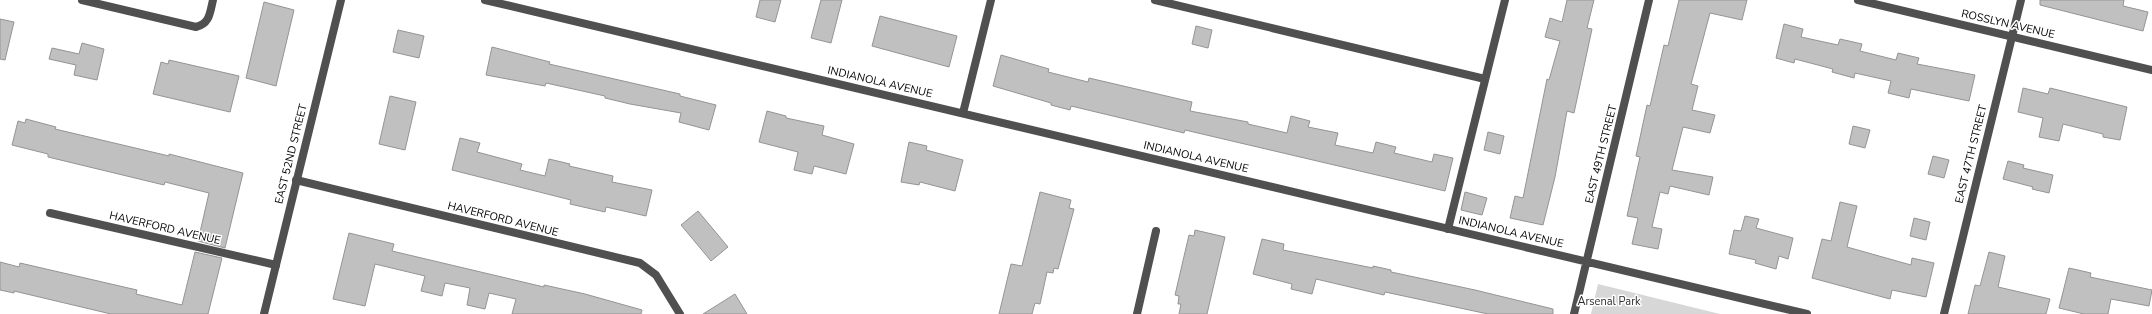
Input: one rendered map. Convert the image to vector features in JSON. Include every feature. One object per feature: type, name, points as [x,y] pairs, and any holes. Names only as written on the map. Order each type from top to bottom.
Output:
[{"type":"street","points":[[83,0],[196,27],[209,19],[213,0]]},
{"type":"street","name":"EAST 52ND STREET","points":[[264,314],[339,0]]},
{"type":"street","name":"INDIANOLA AVENUE","points":[[485,0],[1807,314]]},
{"type":"street","points":[[963,113],[991,0]]},
{"type":"street","points":[[1155,0],[1485,79]]},
{"type":"street","points":[[1448,229],[1505,0]]},
{"type":"street","name":"EAST 49TH STREET","points":[[1574,314],[1650,0]]},
{"type":"street","name":"ROSSLYN AVENUE","points":[[1858,0],[2152,70]]},
{"type":"street","name":"EAST 47TH STREET","points":[[1944,314],[2021,0]]},
{"type":"street","name":"HAVERFORD AVENUE","points":[[296,180],[640,263],[656,275],[680,314]]},
{"type":"street","name":"HAVERFORD AVENUE","points":[[50,213],[276,265]]},
{"type":"street","points":[[1137,314],[1156,232]]},
{"type":"green space","name":"Arsenal Park","points":[[1598,284],[1720,314],[1591,314]]},
{"type":"building","points":[[760,0],[781,0],[775,22],[756,17]]},
{"type":"building","points":[[821,0],[842,0],[831,43],[811,38]]},
{"type":"building","points":[[1567,0],[1594,0],[1587,28],[1592,29],[1574,113],[1567,111],[1555,177],[1543,225],[1510,218],[1515,196],[1523,198],[1547,79],[1549,80],[1560,41],[1545,37],[1550,18],[1562,22]]},
{"type":"building","points":[[1679,0],[1747,0],[1742,20],[1710,13],[1691,84],[1698,86],[1692,110],[1715,115],[1710,133],[1683,127],[1672,170],[1713,177],[1709,195],[1670,186],[1668,194],[1660,192],[1652,227],[1662,229],[1658,249],[1632,244],[1638,218],[1627,216],[1640,157],[1636,156],[1647,105],[1650,106],[1664,45],[1668,46]]},
{"type":"building","points":[[2040,0],[2124,0],[2123,6],[2148,12],[2143,31],[2040,5]]},
{"type":"building","points":[[264,2],[294,10],[276,86],[246,78]]},
{"type":"building","points":[[880,16],[957,36],[949,67],[872,46]]},
{"type":"building","points":[[0,19],[14,22],[5,60],[0,59]]},
{"type":"building","points":[[1784,24],[1803,29],[1801,37],[1838,45],[1840,39],[1862,44],[1860,51],[1896,60],[1898,53],[1919,58],[1917,64],[1975,75],[1969,101],[1911,89],[1909,98],[1888,93],[1891,81],[1855,73],[1854,78],[1832,72],[1833,69],[1795,59],[1794,63],[1776,58]]},
{"type":"building","points":[[1196,26],[1212,30],[1208,48],[1192,44]]},
{"type":"building","points":[[398,30],[424,36],[419,58],[393,52]]},
{"type":"building","points":[[82,43],[104,49],[97,80],[74,75],[76,65],[49,59],[52,48],[79,54]]},
{"type":"building","points":[[492,47],[550,62],[549,64],[680,94],[680,96],[716,105],[709,130],[679,122],[681,113],[630,104],[605,98],[605,96],[546,83],[545,86],[486,75]]},
{"type":"building","points":[[1001,55],[1049,69],[1048,72],[1088,82],[1089,78],[1192,102],[1190,111],[1248,122],[1248,124],[1287,133],[1291,116],[1310,121],[1308,127],[1338,133],[1335,145],[1373,153],[1376,142],[1396,147],[1394,153],[1432,162],[1434,154],[1453,158],[1445,191],[1185,130],[1184,133],[1071,106],[1070,110],[1051,105],[1051,103],[993,86]]},
{"type":"building","points":[[169,60],[239,76],[230,112],[153,94],[161,62],[168,64]]},
{"type":"building","points":[[2023,88],[2048,94],[2050,88],[2127,107],[2120,140],[2103,137],[2103,134],[2063,124],[2059,141],[2039,137],[2043,118],[2018,112]]},
{"type":"building","points":[[390,96],[416,102],[405,150],[379,144]]},
{"type":"building","points":[[767,111],[786,116],[786,118],[824,126],[822,135],[854,144],[846,174],[814,166],[812,174],[794,170],[798,152],[759,142]]},
{"type":"building","points":[[26,119],[56,127],[55,129],[169,156],[169,154],[243,173],[225,248],[198,241],[209,193],[165,182],[164,185],[48,157],[48,154],[12,145],[18,121],[25,123]]},
{"type":"building","points":[[1853,126],[1870,130],[1865,148],[1849,144]]},
{"type":"building","points":[[1488,132],[1504,136],[1500,154],[1484,150]]},
{"type":"building","points":[[460,138],[480,143],[477,152],[522,164],[520,170],[545,176],[549,159],[570,164],[569,166],[613,176],[612,182],[652,190],[646,216],[606,207],[605,212],[570,204],[571,200],[452,170]]},
{"type":"building","points":[[909,142],[927,146],[926,150],[963,160],[955,191],[920,182],[919,185],[901,182]]},
{"type":"building","points":[[1933,156],[1949,160],[1944,178],[1928,174]]},
{"type":"building","points":[[2008,161],[2024,165],[2023,168],[2053,175],[2049,193],[2003,179]]},
{"type":"building","points":[[1040,192],[1071,200],[1069,208],[1074,209],[1058,269],[1054,268],[1053,273],[1047,272],[1040,304],[1035,303],[1032,314],[999,314],[1011,264],[1022,266]]},
{"type":"building","points":[[1465,192],[1487,198],[1482,215],[1461,210]]},
{"type":"building","points":[[1840,202],[1857,206],[1847,247],[1911,265],[1912,258],[1934,263],[1926,297],[1892,290],[1890,299],[1812,278],[1822,239],[1831,241]]},
{"type":"building","points":[[698,211],[728,247],[711,261],[681,225]]},
{"type":"building","points":[[1745,216],[1759,219],[1756,228],[1793,238],[1788,259],[1779,256],[1776,269],[1755,263],[1756,260],[1729,254],[1734,230],[1741,231]]},
{"type":"building","points":[[1914,218],[1930,222],[1926,240],[1910,236]]},
{"type":"building","points":[[1195,230],[1225,237],[1207,314],[1179,314],[1181,304],[1178,304],[1179,296],[1175,295],[1189,235],[1194,236]]},
{"type":"building","points":[[349,233],[394,244],[392,251],[544,287],[544,285],[585,294],[642,310],[641,314],[512,314],[516,299],[489,293],[485,309],[467,305],[470,288],[445,283],[442,296],[421,291],[425,276],[375,264],[365,306],[333,299]]},
{"type":"building","points":[[1262,239],[1284,244],[1283,250],[1373,268],[1373,266],[1391,270],[1391,272],[1553,309],[1553,314],[1488,314],[1385,292],[1384,295],[1316,279],[1312,294],[1291,289],[1292,284],[1253,274]]},
{"type":"building","points":[[195,252],[222,258],[208,314],[111,314],[14,291],[14,293],[0,290],[0,262],[19,267],[20,263],[137,290],[136,294],[182,305]]},
{"type":"building","points":[[1989,252],[2005,256],[1998,287],[2050,299],[2046,314],[1968,314],[1975,285],[1980,286]]},
{"type":"building","points":[[2069,268],[2091,273],[2090,277],[2152,290],[2149,306],[2111,299],[2108,314],[2084,314],[2059,308]]},
{"type":"building","points":[[735,294],[747,314],[703,314]]}]
